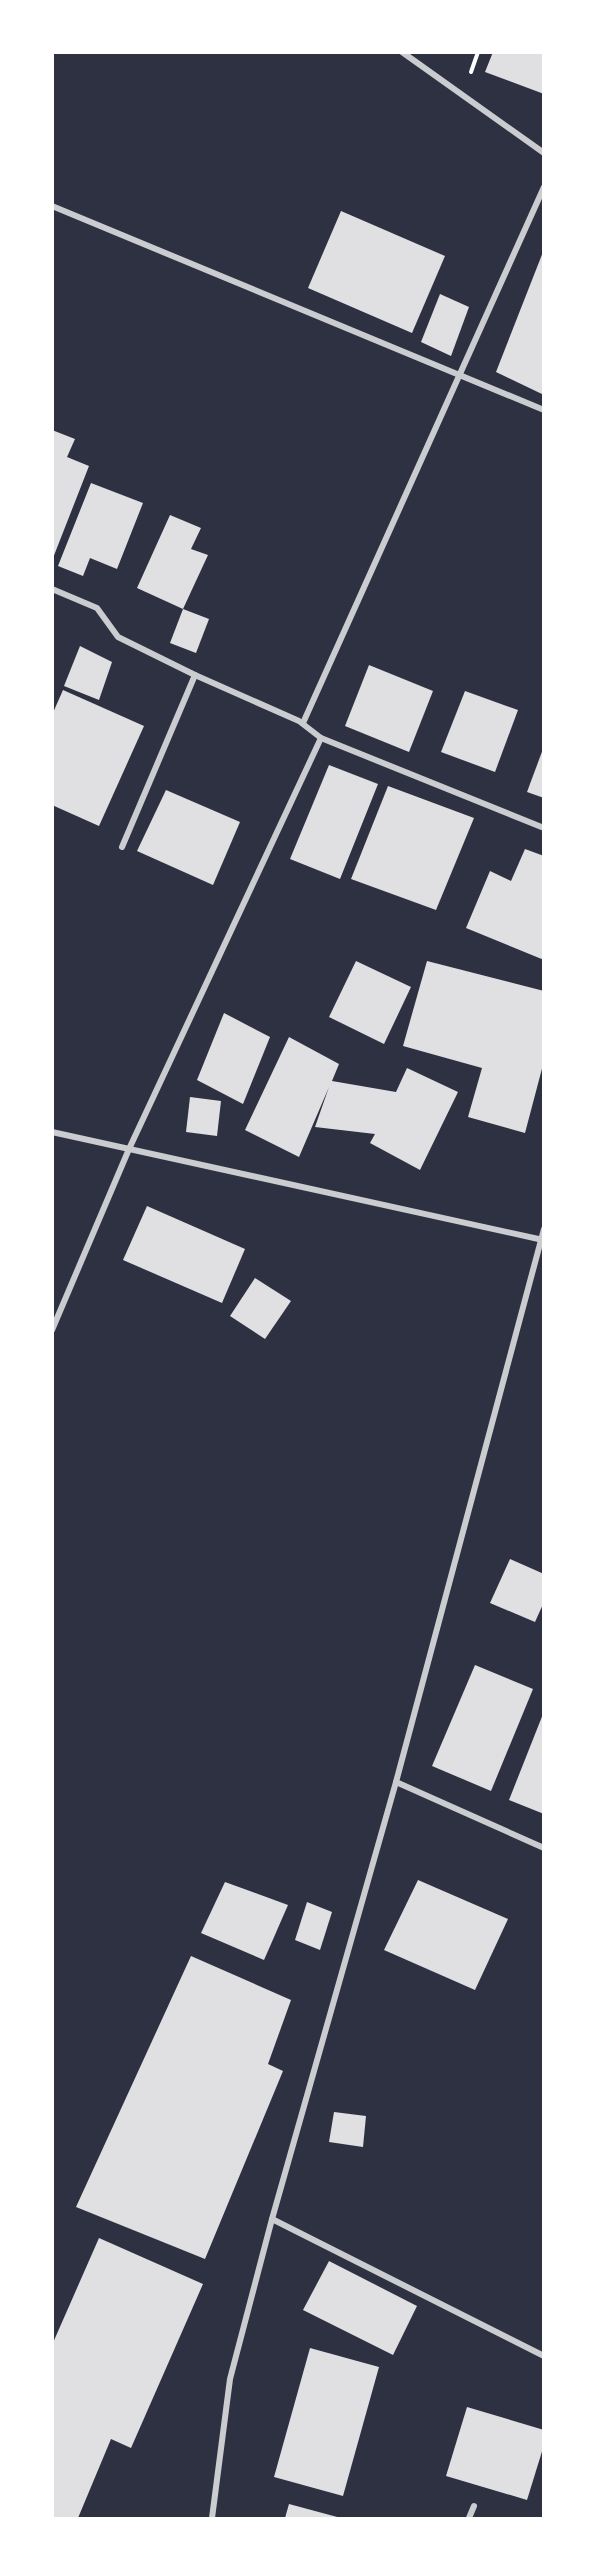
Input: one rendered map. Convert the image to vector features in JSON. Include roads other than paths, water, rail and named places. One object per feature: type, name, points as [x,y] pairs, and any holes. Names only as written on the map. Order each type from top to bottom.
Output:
[{"type":"street","points":[[402,52],[543,153]]},
{"type":"street","points":[[303,723],[543,188]]},
{"type":"street","points":[[52,206],[543,410]]},
{"type":"street","points":[[52,589],[97,608],[118,637],[195,675],[303,723],[321,738],[543,828]]},
{"type":"street","points":[[122,847],[195,675]]},
{"type":"street","points":[[52,1330],[129,1149],[321,738]]},
{"type":"street","points":[[52,1132],[542,1239]]},
{"type":"street","points":[[212,2518],[230,2379],[272,2220],[396,1782],[543,1229]]},
{"type":"street","points":[[396,1782],[543,1848]]},
{"type":"street","points":[[272,2220],[543,2356]]},
{"type":"street","points":[[469,2518],[474,2506]]}]
